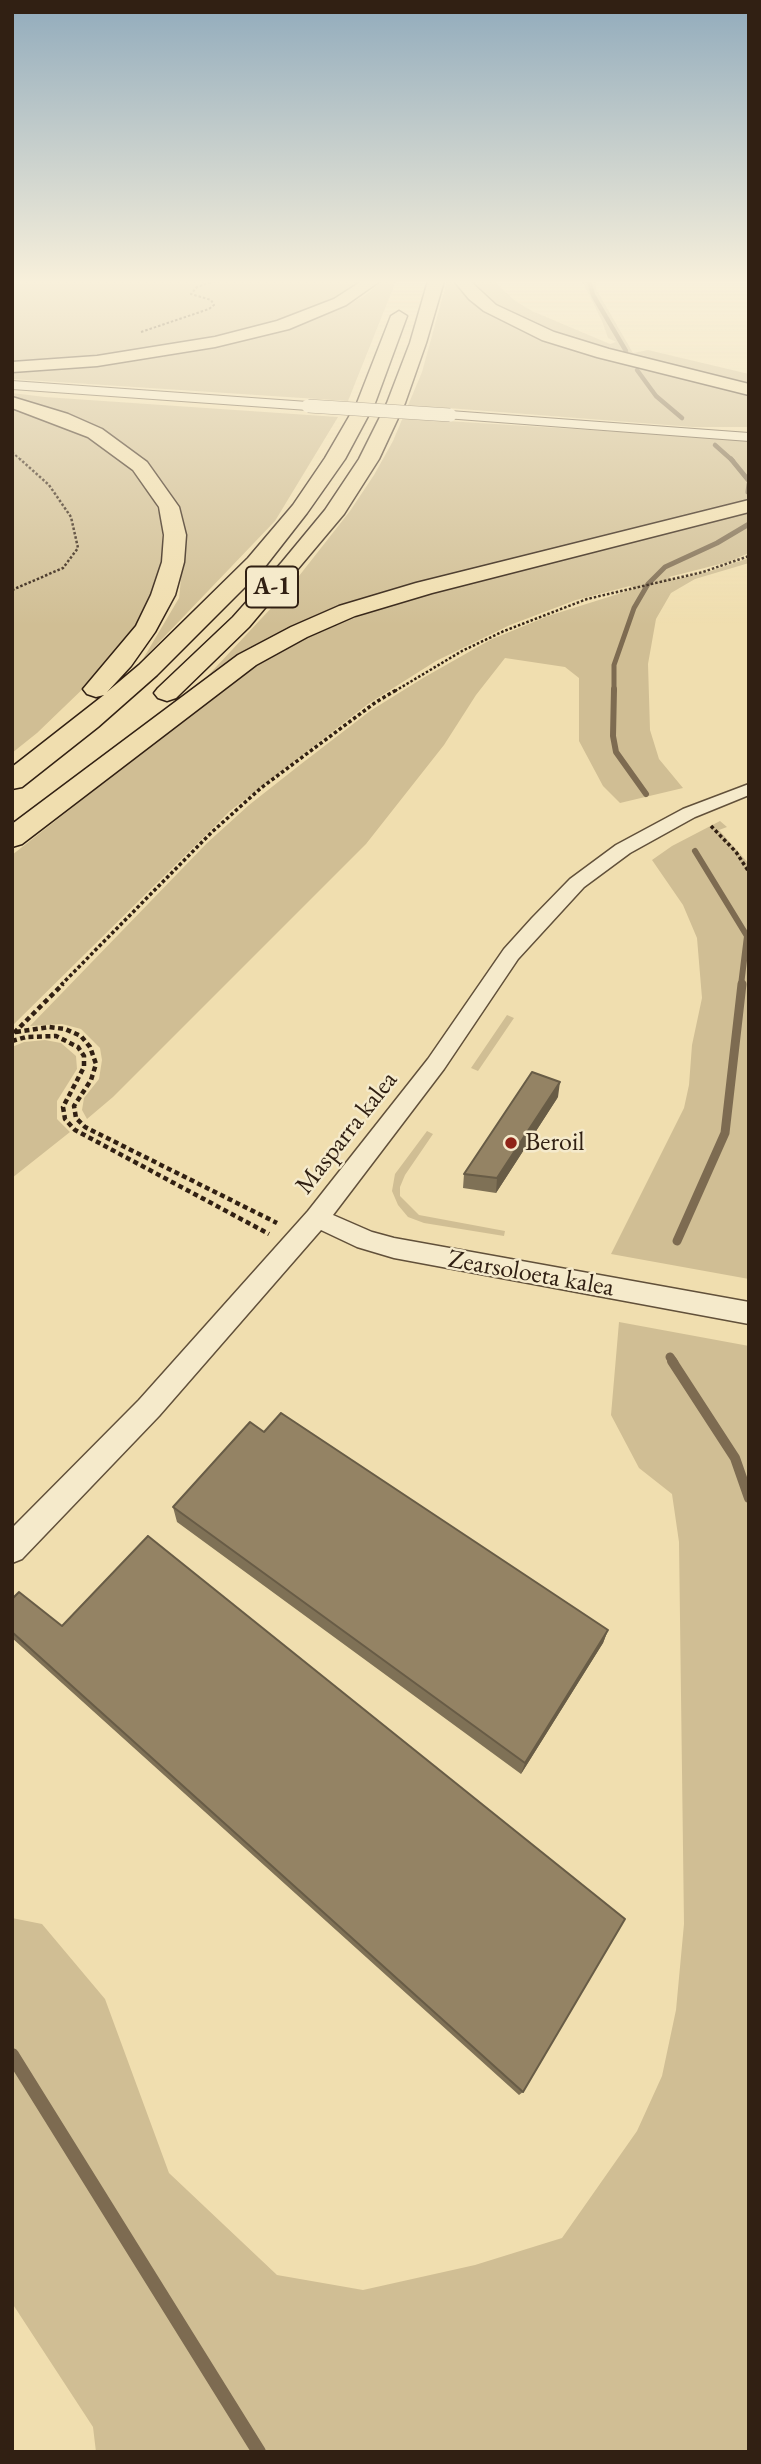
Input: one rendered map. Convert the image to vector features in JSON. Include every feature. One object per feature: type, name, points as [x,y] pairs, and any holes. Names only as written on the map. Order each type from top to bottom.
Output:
[{"type":"highway","name":"A-1","points":[[12,780],[89,721],[148,670],[256,563],[300,509],[335,459],[369,396]]},
{"type":"highway","name":"A-1","points":[[12,822],[122,734],[183,679],[290,567],[333,514],[369,459],[399,396]]},
{"type":"highway","points":[[12,402],[61,418],[95,433],[140,466],[169,507],[175,535],[173,562],[163,595],[147,627],[122,661],[74,713],[12,768]]},
{"type":"highway","points":[[12,838],[238,667],[299,632],[347,611],[424,588],[749,506]]},
{"type":"street","points":[[167,396],[689,430],[749,437]]},
{"type":"street","points":[[689,430],[749,430]]},
{"type":"street","name":"Masparra kalea","points":[[12,1549],[149,1408],[317,1218],[436,1065],[511,954],[578,883],[624,849],[659,828],[749,789]]},
{"type":"street","name":"Zearsoloeta kalea","points":[[317,1218],[366,1240],[394,1248],[749,1313]]},
{"type":"path","points":[[12,452],[49,485],[71,517],[78,548],[63,568],[12,590]]},
{"type":"path","points":[[13,1034],[212,832],[261,788],[366,710],[462,651],[503,631],[587,599],[703,572],[749,556]]},
{"type":"path","points":[[708,822],[736,852],[749,872]]},
{"type":"path","points":[[13,1034],[25,1029],[49,1027],[65,1029],[81,1036],[90,1047],[96,1064],[91,1080],[74,1106],[76,1118],[85,1126],[277,1223]]},
{"type":"path","points":[[12,1041],[34,1036],[56,1036],[78,1047],[84,1056],[84,1067],[63,1107],[65,1119],[75,1130],[269,1234]]},
{"type":"shaded area","points":[[37,396],[338,417],[275,521],[143,659],[179,598],[185,540],[172,495],[143,457],[95,426],[41,405],[12,398]]},
{"type":"shaded area","points":[[271,396],[350,396],[348,401]]},
{"type":"shaded area","points":[[412,396],[749,396],[749,427],[693,427],[435,407],[431,420],[749,440],[749,501],[404,590],[207,683],[202,682],[288,590],[350,511],[393,441]]},
{"type":"shaded area","points":[[12,406],[78,432],[124,461],[153,497],[161,519],[163,548],[160,571],[148,604],[130,635],[91,681],[12,753]]},
{"type":"shaded area","points":[[749,512],[749,553],[728,562],[669,577],[673,580],[708,572],[749,558],[749,563],[695,579],[671,593],[656,619],[648,664],[650,730],[659,759],[683,788],[620,803],[603,786],[579,741],[579,678],[565,667],[505,658],[476,695],[444,745],[366,844],[113,1097],[87,1119],[82,1110],[84,1098],[99,1079],[102,1060],[100,1048],[81,1029],[62,1024],[30,1026],[207,843],[249,805],[370,711],[490,640],[548,616],[634,589],[630,586],[576,600],[510,625],[436,661],[368,704],[230,811],[12,1026],[12,855],[224,688],[264,661],[309,637],[420,595]]},
{"type":"shaded area","points":[[720,821],[727,827],[719,830],[749,864],[749,1279],[611,1254],[684,1108],[692,1045],[702,998],[697,938],[683,905],[652,860],[672,846]]},
{"type":"shaded area","points":[[507,1015],[514,1018],[478,1071],[471,1068]]},
{"type":"shaded area","points":[[45,1040],[61,1043],[76,1056],[77,1069],[57,1101],[57,1119],[70,1132],[12,1178],[12,1047],[24,1042]]},
{"type":"shaded area","points":[[427,1131],[433,1134],[405,1175],[400,1196],[419,1215],[505,1231],[504,1236],[424,1223],[408,1217],[398,1205],[392,1191],[395,1174]]},
{"type":"shaded area","points":[[619,1322],[749,1346],[749,2452],[96,2452],[93,2427],[12,2303],[12,1918],[42,1924],[105,1999],[169,2173],[277,2275],[363,2290],[475,2265],[562,2238],[637,2131],[662,2076],[676,2010],[684,1924],[679,1542],[672,1494],[639,1468],[611,1415]]},
{"type":"building","name":"Beroil","points":[[532,1072],[560,1082],[497,1178],[464,1174]]},
{"type":"building","points":[[281,1413],[608,1630],[525,1763],[173,1507],[250,1422],[264,1432]]},
{"type":"building","points":[[148,1536],[625,1919],[523,2092],[12,1632],[12,1599],[19,1592],[62,1626]]},
{"type":"waterway","points":[[656,396],[682,418]]},
{"type":"waterway","points":[[715,445],[732,460]]},
{"type":"waterway","points":[[732,460],[749,481]]},
{"type":"waterway","points":[[748,492],[749,484]]},
{"type":"waterway","points":[[614,689],[614,665],[634,608],[648,584],[665,567],[717,543],[749,524]]},
{"type":"waterway","points":[[614,689],[613,736],[616,752],[646,794]]},
{"type":"waterway","points":[[695,851],[747,936],[741,985]]},
{"type":"waterway","points":[[677,1241],[725,1133],[742,984]]},
{"type":"waterway","points":[[670,1357],[674,1363]]},
{"type":"waterway","points":[[672,1361],[735,1458],[749,1498]]},
{"type":"waterway","points":[[12,2055],[259,2452]]},
{"type":"place","name":"Beroil","points":[[511,1143]]}]
